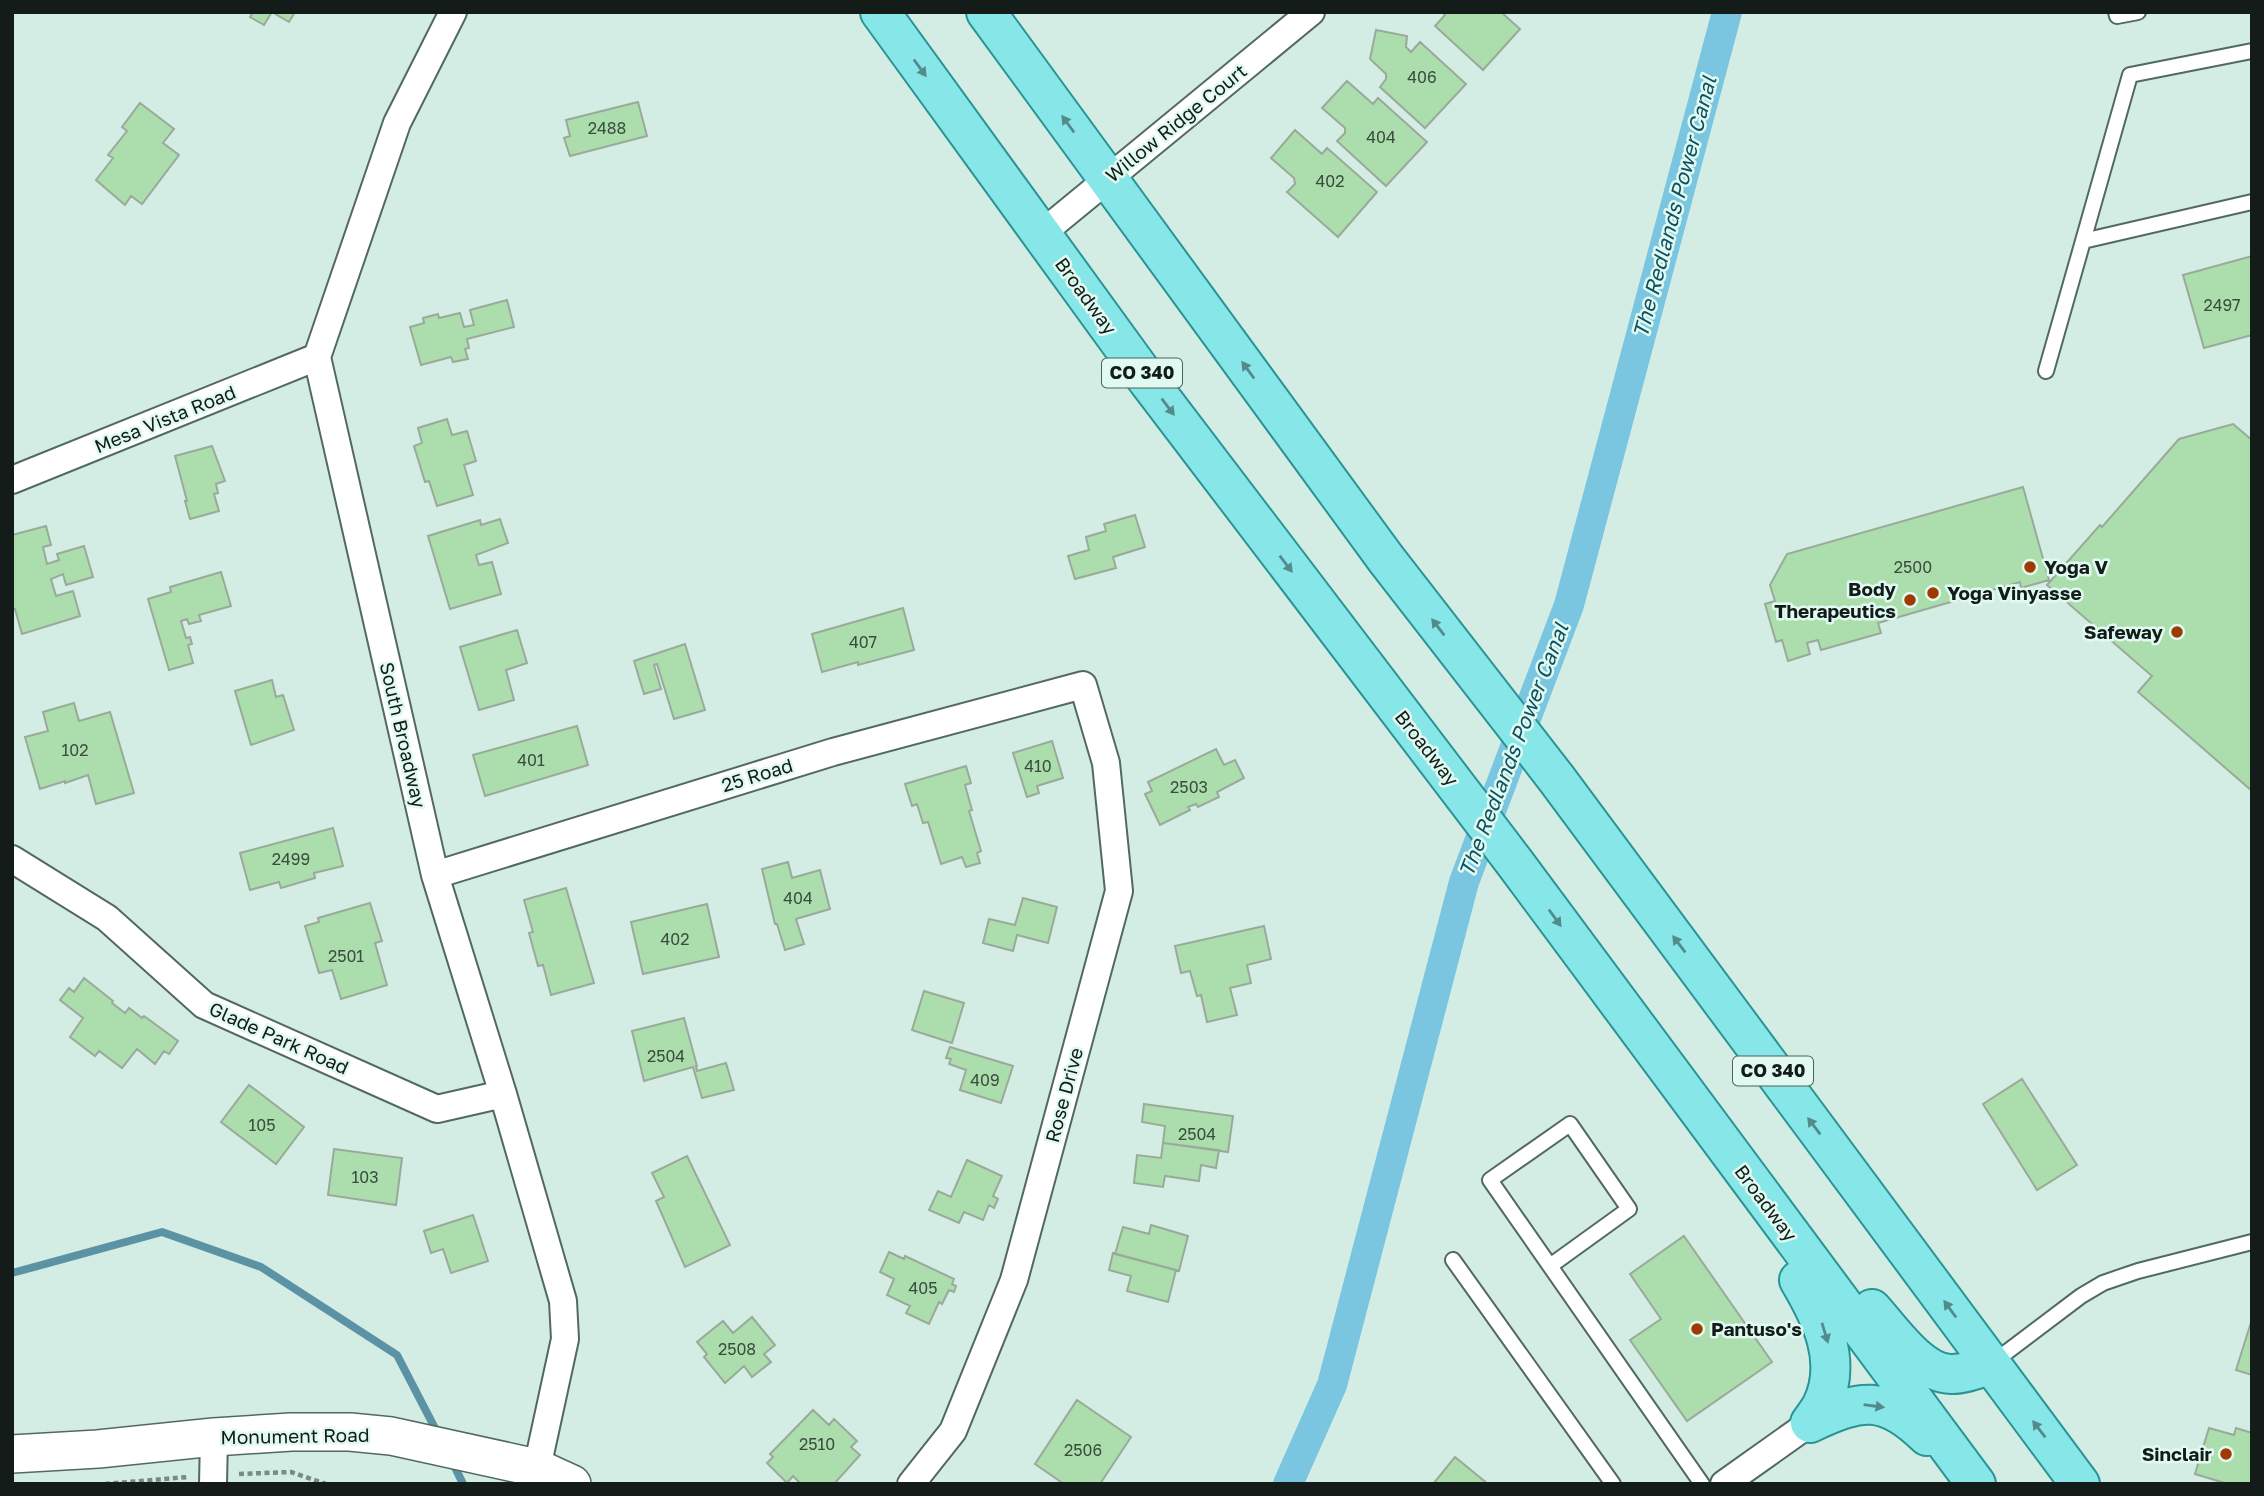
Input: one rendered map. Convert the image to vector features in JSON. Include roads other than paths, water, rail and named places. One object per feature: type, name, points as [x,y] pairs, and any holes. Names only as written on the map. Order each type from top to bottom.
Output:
[{"type":"main road","name":"Broadway","points":[[880,12],[1164,402],[1515,863],[1974,1484]]},
{"type":"main road","name":"CO 340","points":[[986,12],[1378,548],[1556,778],[2080,1484]]},
{"type":"main road","points":[[1708,1124],[1922,1363],[1938,1373],[1953,1375],[1990,1364]]},
{"type":"main road","points":[[1708,1124],[1818,1312],[1826,1331],[1830,1360],[1827,1388],[1822,1405],[1810,1423]]},
{"type":"main road","points":[[1810,1423],[1842,1408],[1858,1404],[1877,1404],[1899,1412],[1924,1433],[1974,1484]]},
{"type":"main road","name":"Monument Road","points":[[12,1454],[98,1449],[214,1437],[291,1432],[350,1432],[391,1436],[537,1468],[572,1484]]},
{"type":"street","points":[[317,357],[397,123],[453,12]]},
{"type":"street","name":"Willow Ridge Court","points":[[1041,234],[1311,12]]},
{"type":"street","name":"Mesa Vista Road","points":[[12,480],[317,357]]},
{"type":"street","name":"South Broadway","points":[[317,357],[435,875],[503,1094],[563,1301],[565,1339],[537,1468]]},
{"type":"street","name":"25 Road","points":[[435,875],[833,752],[1083,685]]},
{"type":"street","name":"Rose Drive","points":[[911,1484],[953,1431],[1014,1280],[1119,891],[1106,763],[1083,685]]},
{"type":"street","name":"Glade Park Road","points":[[12,859],[107,918],[204,1005],[437,1109],[503,1094]]},
{"type":"street","points":[[1724,1484],[1810,1423]]},
{"type":"street","points":[[213,1484],[214,1437]]},
{"type":"lane","points":[[2116,12],[2117,16],[2138,12]]},
{"type":"lane","points":[[2046,371],[2130,75],[2252,51]]},
{"type":"lane","points":[[2083,241],[2252,202]]},
{"type":"lane","points":[[1550,1266],[1629,1209],[1570,1124],[1490,1180],[1702,1484]]},
{"type":"lane","points":[[1990,1364],[2081,1296],[2103,1283],[2138,1271],[2252,1242]]},
{"type":"lane","points":[[1453,1260],[1613,1484]]},
{"type":"waterway","name":"The Redlands Power Canal","points":[[1288,1484],[1332,1385],[1464,882],[1569,605],[1727,12]]},
{"type":"waterway","points":[[12,1273],[162,1232],[261,1267],[397,1355],[438,1434]]},
{"type":"waterway","points":[[452,1461],[463,1484]]},
{"type":"place","name":"Yoga V","points":[[2030,567]]},
{"type":"place","name":"Yoga Vinyasse","points":[[1933,593]]},
{"type":"place","name":"Body Therapeutics","points":[[1910,600]]},
{"type":"place","name":"Safeway","points":[[2177,632]]},
{"type":"place","name":"Pantuso's","points":[[1697,1329]]},
{"type":"place","name":"Sinclair","points":[[2226,1454]]}]
